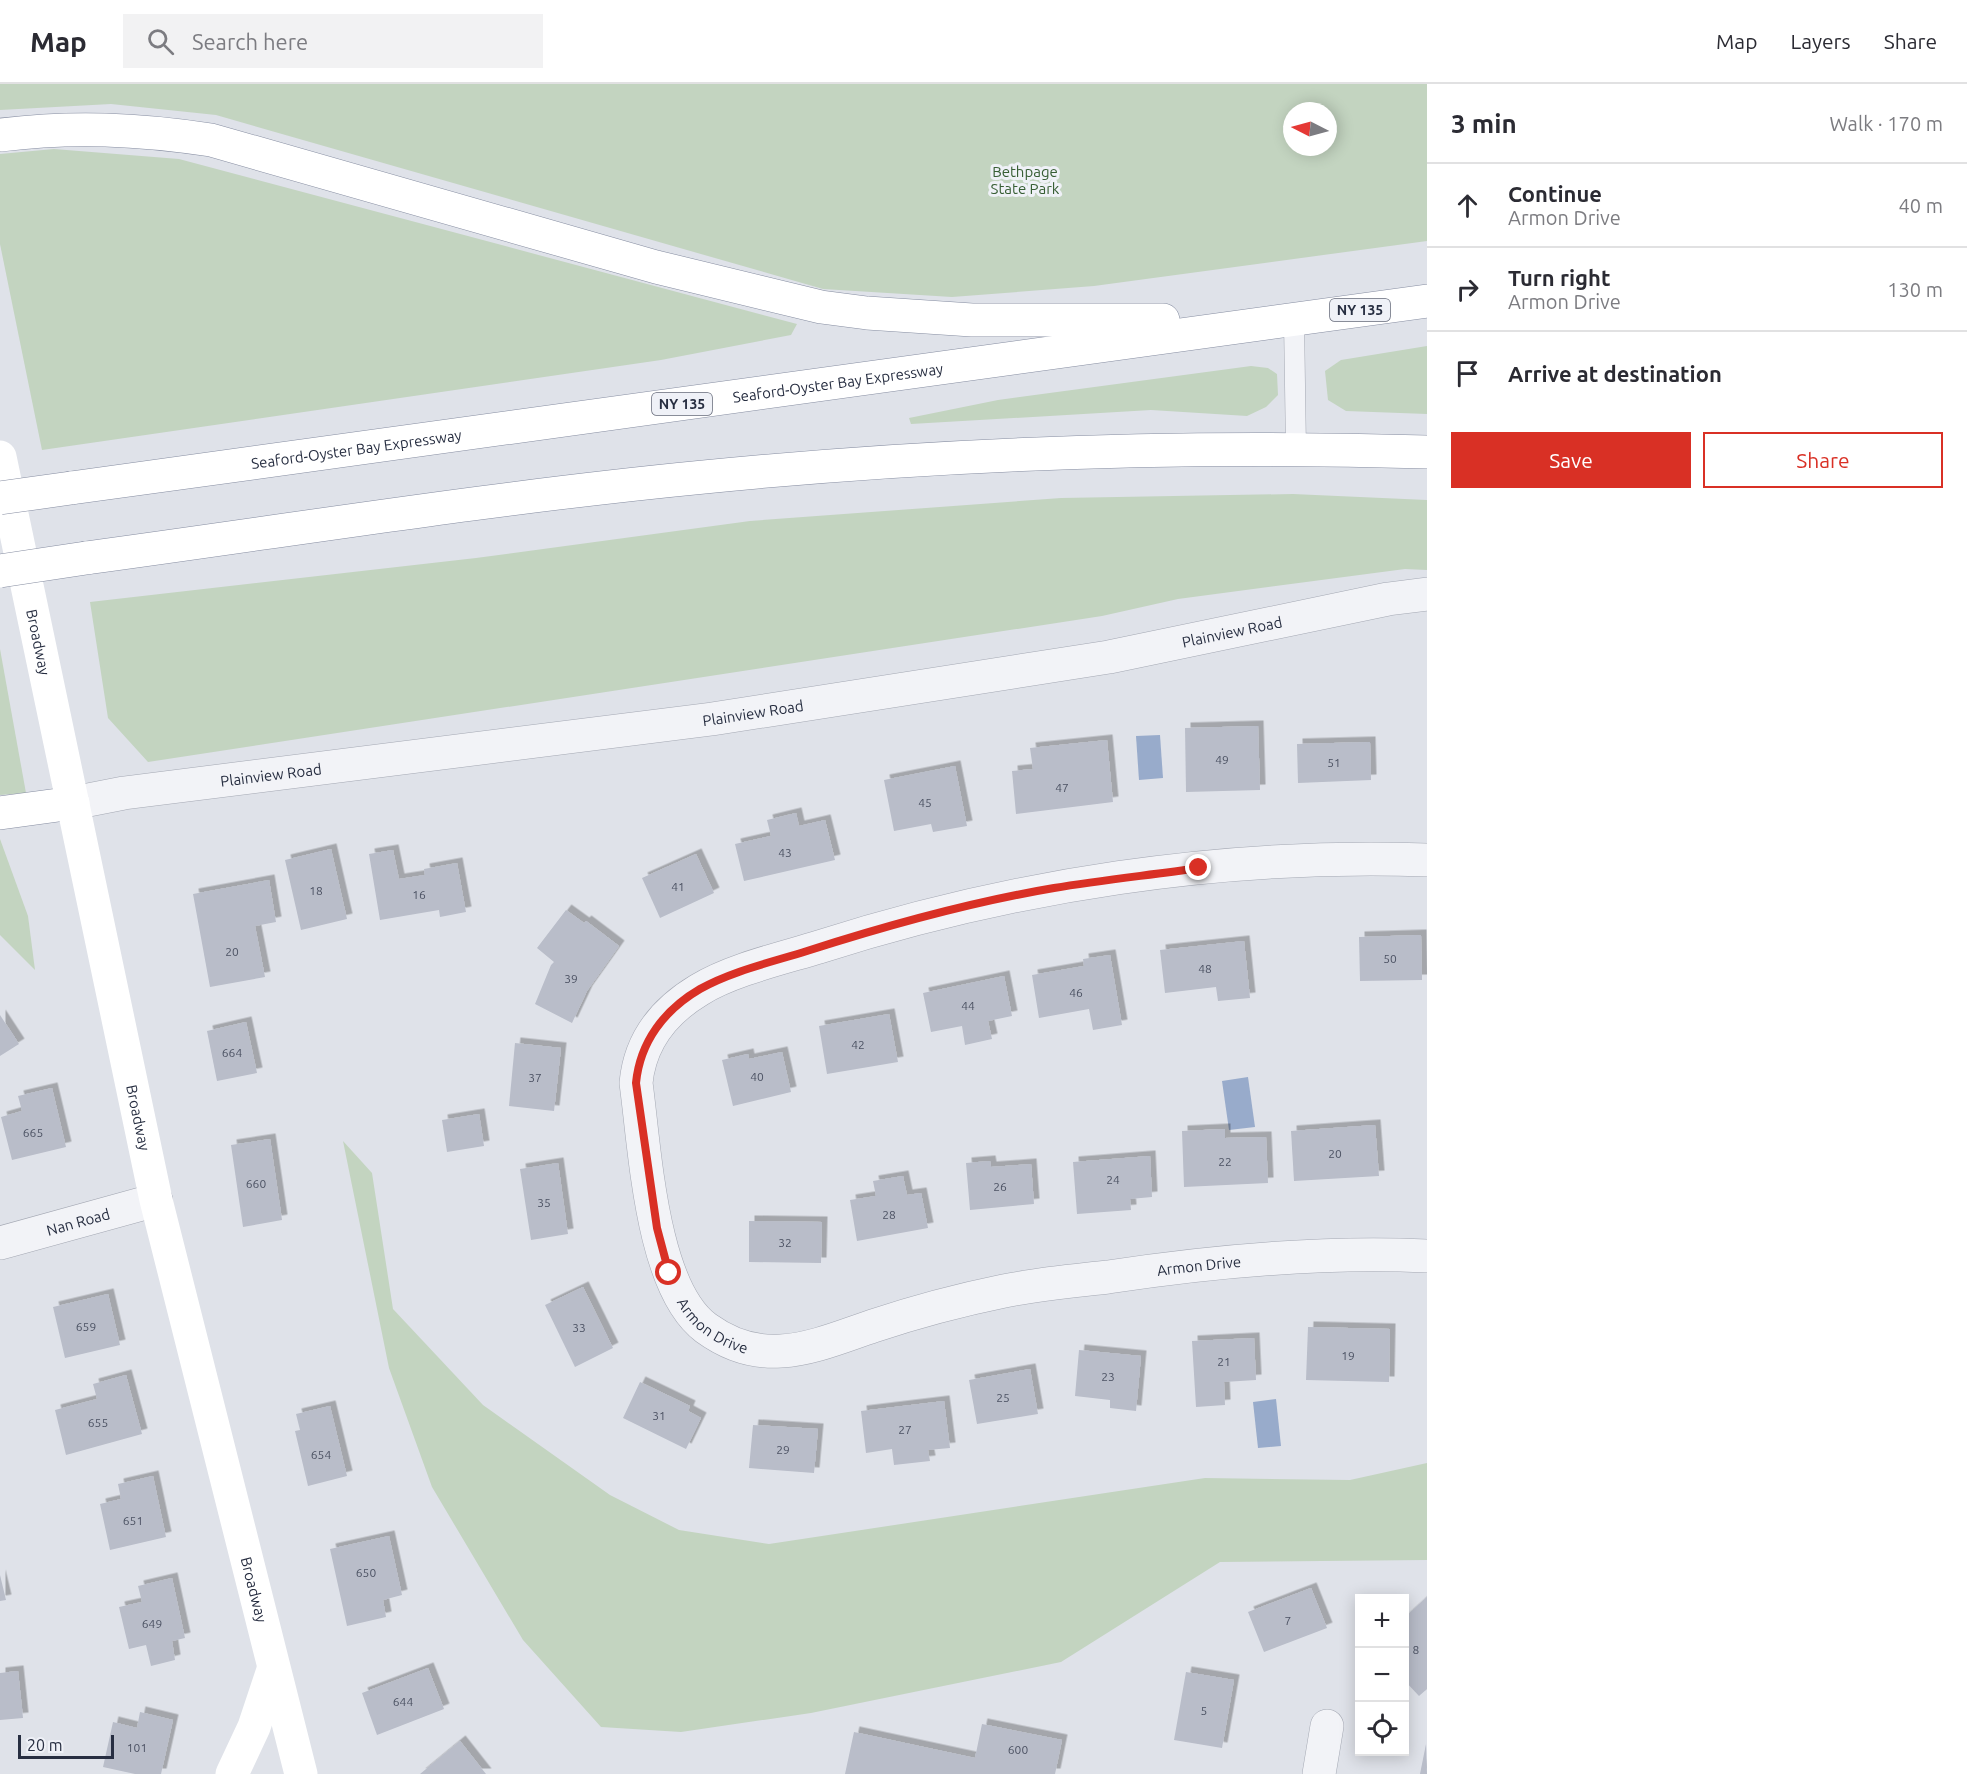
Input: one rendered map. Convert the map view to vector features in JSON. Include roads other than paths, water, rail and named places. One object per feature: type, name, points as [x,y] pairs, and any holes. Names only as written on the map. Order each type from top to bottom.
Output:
[{"type":"main road","points":[[0,135],[74,128],[169,134],[211,140],[714,283],[833,309],[972,320],[1294,320]]},
{"type":"main road","name":"Seaford-Oyster Bay Expressway","points":[[0,498],[1427,301]]},
{"type":"main road","points":[[0,571],[584,490],[704,477],[1058,453],[1296,450],[1427,452]]},
{"type":"main road","name":"Broadway","points":[[0,456],[156,1200],[301,1774]]},
{"type":"main road","points":[[0,813],[73,803]]},
{"type":"main road","points":[[232,1774],[254,1727],[273,1670]]},
{"type":"street","name":"Plainview Road","points":[[73,803],[124,793],[735,716],[1109,657],[1388,599],[1427,594]]},
{"type":"street","name":"Armon Drive","points":[[1427,860],[1319,861],[1199,868],[1055,888],[970,905],[841,940],[751,968],[699,989],[661,1020],[648,1037],[637,1069],[636,1083],[657,1228],[669,1273],[690,1313],[706,1328],[734,1345],[751,1349],[781,1351],[817,1345],[876,1325],[1004,1291],[1215,1261],[1370,1253],[1427,1256]]},
{"type":"street","name":"Nan Road","points":[[0,1243],[156,1200]]},
{"type":"street","points":[[1319,1774],[1327,1726]]},
{"type":"lane","points":[[1294,320],[1296,450]]},
{"type":"water","points":[[1160,735],[1163,778],[1139,780],[1136,736]]},
{"type":"water","points":[[1248,1077],[1255,1127],[1229,1130],[1222,1081]]},
{"type":"water","points":[[1276,1399],[1281,1446],[1258,1448],[1253,1402]]},
{"type":"park label","name":"Bethpage State Park","points":[[1025,180]]}]
